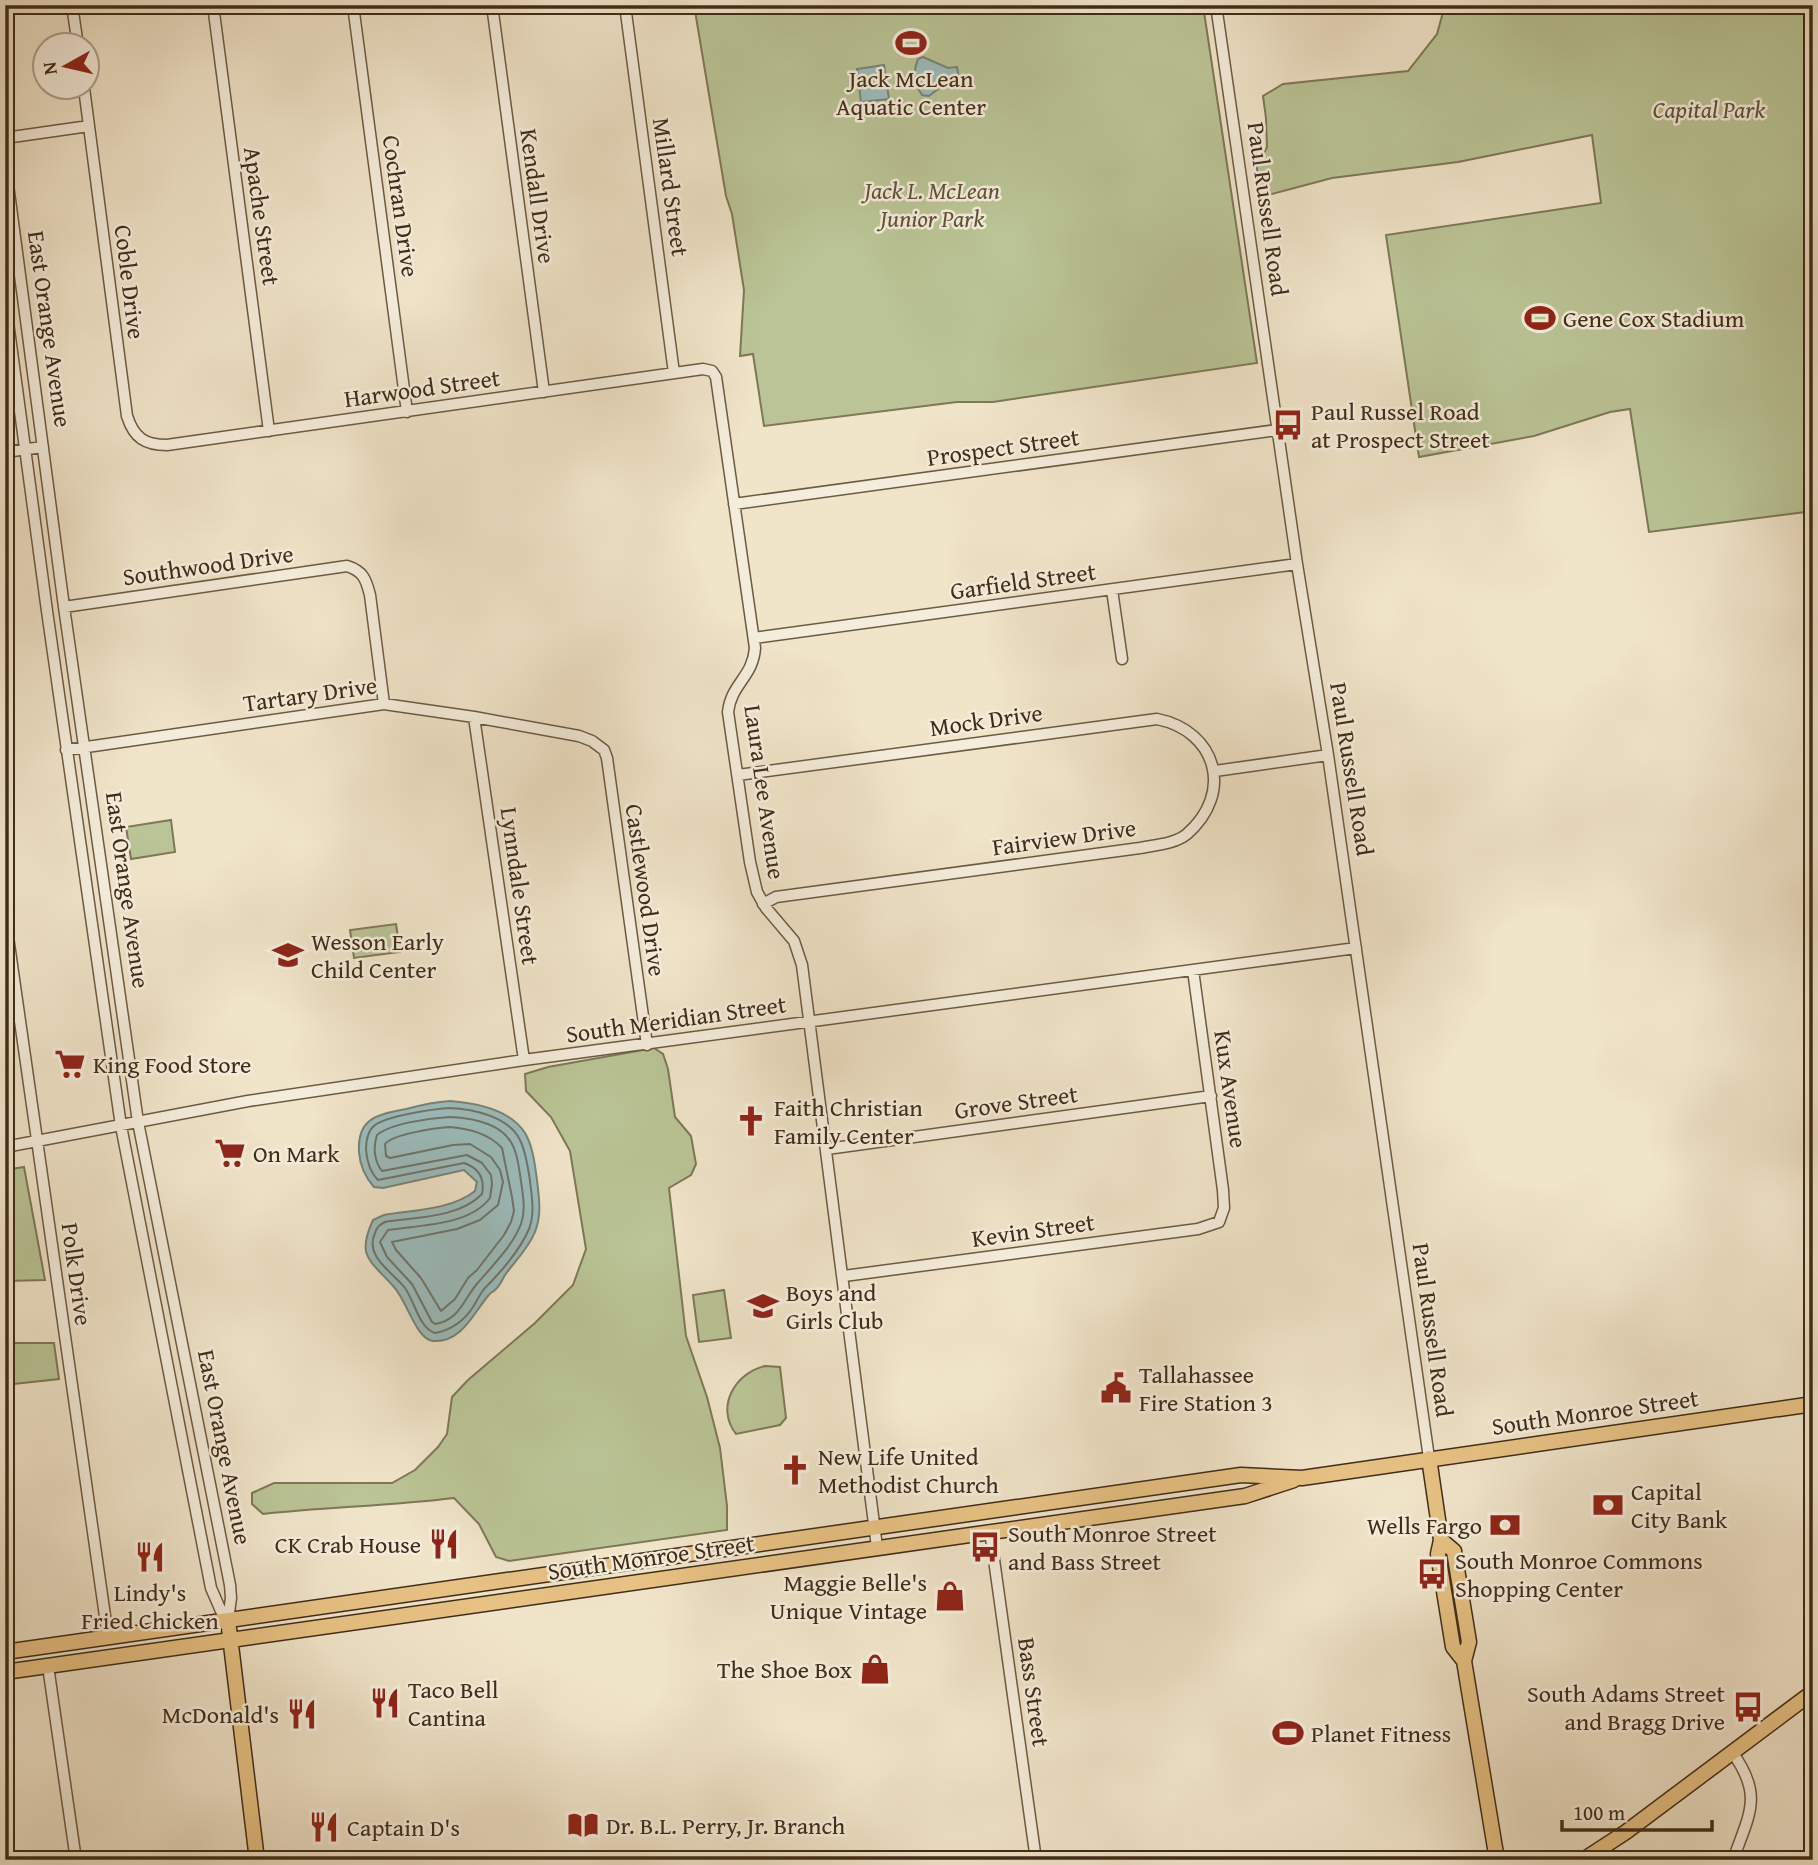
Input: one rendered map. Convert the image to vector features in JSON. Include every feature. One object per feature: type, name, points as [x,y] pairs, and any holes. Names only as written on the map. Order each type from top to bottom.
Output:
[{"type":"main road","name":"South Monroe Street","points":[[5,1672],[1253,1495],[1301,1478],[1813,1404]]},
{"type":"main road","name":"Paul Russell Road","points":[[1429,1458],[1441,1540],[1437,1555],[1453,1647],[1464,1661],[1497,1860]]},
{"type":"main road","name":"South Monroe Street","points":[[5,1652],[1241,1475],[1301,1478]]},
{"type":"main road","points":[[1194,1503],[1208,1491],[1210,1480]]},
{"type":"main road","points":[[1076,1499],[1078,1519]]},
{"type":"main road","name":"East Orange Avenue","points":[[228,1620],[257,1860]]},
{"type":"main road","points":[[28,1669],[37,1661],[42,1647]]},
{"type":"main road","points":[[1583,1860],[1626,1832],[1813,1692]]},
{"type":"street","points":[[72,5],[76,32]]},
{"type":"street","name":"Apache Street","points":[[213,5],[269,431]]},
{"type":"street","name":"Cochran Drive","points":[[353,5],[407,412]]},
{"type":"street","name":"Kendall Drive","points":[[492,5],[544,392]]},
{"type":"street","name":"Millard Street","points":[[625,5],[674,373]]},
{"type":"street","name":"Paul Russell Road","points":[[1216,5],[1429,1458]]},
{"type":"street","name":"Coble Drive","points":[[86,102],[125,404],[130,426],[139,439]]},
{"type":"street","points":[[5,138],[89,126]]},
{"type":"street","name":"East Orange Avenue","points":[[5,162],[64,607],[138,1122],[230,1584],[228,1620]]},
{"type":"street","points":[[6,306],[24,307]]},
{"type":"street","name":"East Orange Avenue","points":[[6,306],[66,750],[121,1126],[211,1588],[228,1620]]},
{"type":"street","name":"Harwood Street","points":[[139,439],[152,445],[167,445],[703,369],[712,370]]},
{"type":"street","name":"Laura Lee Avenue","points":[[712,370],[716,377],[754,638],[752,668],[735,689],[728,712],[752,875],[763,904],[799,950],[811,1021],[877,1548]]},
{"type":"street","name":"Prospect Street","points":[[734,504],[1277,430]]},
{"type":"street","points":[[5,452],[43,447]]},
{"type":"street","name":"Garfield Street","points":[[754,638],[1297,565]]},
{"type":"street","name":"Southwood Drive","points":[[64,607],[347,566],[357,569],[366,579],[370,594],[384,704]]},
{"type":"street","points":[[1112,590],[1122,659]]},
{"type":"street","name":"Tartary Drive","points":[[66,750],[384,704],[579,736],[597,745]]},
{"type":"street","name":"Lynndale Street","points":[[474,717],[524,1060]]},
{"type":"street","name":"Mock Drive","points":[[738,775],[1157,719],[1171,722],[1192,733],[1203,745],[1215,771]]},
{"type":"street","name":"Castlewood Drive","points":[[597,745],[604,750],[607,758],[647,1045]]},
{"type":"street","points":[[1215,771],[1328,755]]},
{"type":"street","name":"Fairview Drive","points":[[763,904],[776,897],[1127,850],[1172,841],[1186,835],[1202,814],[1214,785],[1215,771]]},
{"type":"street","name":"Polk Drive","points":[[5,916],[108,1637]]},
{"type":"street","name":"South Meridian Street","points":[[5,1147],[248,1101],[524,1060],[1356,948]]},
{"type":"street","name":"Kux Avenue","points":[[1194,970],[1224,1215]]},
{"type":"street","name":"Grove Street","points":[[827,1149],[1210,1096]]},
{"type":"street","name":"Kevin Street","points":[[844,1276],[1198,1229],[1213,1226],[1224,1215]]},
{"type":"street","name":"Bass Street","points":[[990,1531],[1036,1860]]},
{"type":"street","points":[[48,1666],[76,1860]]},
{"type":"street","points":[[1731,1752],[1748,1779],[1752,1799],[1733,1860]]},
{"type":"green space","name":"Jack L. McLean Junior Park","points":[[694,5],[1203,5],[1257,363],[993,402],[957,402],[764,426],[753,354],[740,356],[744,290]]},
{"type":"green space","name":"Capital Park","points":[[1445,5],[1813,5],[1813,511],[1649,532],[1630,409],[1610,412],[1534,436],[1419,457],[1386,235],[1601,203],[1592,135],[1458,162],[1332,178],[1257,198],[1257,167],[1267,147],[1263,96],[1283,84],[1408,71],[1437,34]]},
{"type":"green space","points":[[171,820],[175,852],[131,859],[126,827]]},
{"type":"green space","points":[[396,924],[400,952],[354,958],[350,930]]},
{"type":"green space","points":[[654,1048],[663,1054],[668,1069],[675,1117],[691,1136],[696,1164],[691,1175],[669,1188],[686,1336],[707,1397],[720,1448],[727,1530],[509,1561],[496,1557],[479,1524],[454,1498],[263,1514],[252,1504],[252,1493],[274,1483],[392,1483],[415,1470],[438,1447],[447,1434],[452,1397],[573,1285],[586,1249],[570,1151],[551,1117],[526,1091],[525,1074],[548,1067]]},
{"type":"green space","points":[[24,1167],[45,1280],[5,1281],[5,1170]]},
{"type":"green space","points":[[724,1290],[731,1338],[699,1342],[693,1295]]},
{"type":"green space","points":[[5,1343],[54,1343],[59,1379],[5,1385]]},
{"type":"green space","points":[[765,1366],[780,1367],[786,1418],[780,1425],[736,1434],[727,1413],[731,1392],[745,1376]]},
{"type":"water","points":[[923,57],[948,68],[957,67],[959,78],[950,80],[929,96],[922,95],[917,87],[915,74],[918,59]]},
{"type":"water","points":[[884,65],[889,99],[861,102],[857,69]]},
{"type":"water","points":[[450,1101],[492,1109],[519,1125],[532,1150],[539,1212],[532,1238],[472,1318],[452,1337],[433,1341],[422,1334],[399,1293],[372,1264],[366,1250],[368,1232],[373,1220],[384,1215],[455,1202],[475,1191],[477,1182],[464,1170],[383,1188],[374,1187],[362,1167],[359,1140],[366,1125],[378,1116]]},
{"type":"place","name":"Jack McLean Aquatic Center","points":[[911,43]]},
{"type":"place","name":"Gene Cox Stadium","points":[[1540,318]]},
{"type":"place","name":"Paul Russel Road at Prospect Street","points":[[1288,425]]},
{"type":"place","name":"Wesson Early Child Center","points":[[288,955]]},
{"type":"place","name":"King Food Store","points":[[70,1064]]},
{"type":"place","name":"Faith Christian Family Center","points":[[751,1121]]},
{"type":"place","name":"On Mark","points":[[230,1153]]},
{"type":"place","name":"Boys and Girls Club","points":[[763,1306]]},
{"type":"place","name":"Tallahassee Fire Station 3","points":[[1116,1388]]},
{"type":"place","name":"New Life United Methodist Church","points":[[795,1470]]},
{"type":"place","name":"Capital City Bank","points":[[1608,1505]]},
{"type":"place","name":"Wells Fargo","points":[[1505,1525]]},
{"type":"place","name":"CK Crab House","points":[[444,1544]]},
{"type":"place","name":"South Monroe Street and Bass Street","points":[[985,1547]]},
{"type":"place","name":"Lindy's Fried Chicken","points":[[150,1557]]},
{"type":"place","name":"South Monroe Commons Shopping Center","points":[[1432,1574]]},
{"type":"place","name":"Maggie Belle's Unique Vintage","points":[[950,1596]]},
{"type":"place","name":"The Shoe Box","points":[[875,1669]]},
{"type":"place","name":"Taco Bell Cantina","points":[[385,1703]]},
{"type":"place","name":"South Adams Street and Bragg Drive","points":[[1748,1707]]},
{"type":"place","name":"McDonald's","points":[[302,1714]]},
{"type":"place","name":"Planet Fitness","points":[[1288,1733]]},
{"type":"place","name":"Dr. B.L. Perry, Jr. Branch","points":[[583,1825]]},
{"type":"place","name":"Captain D's","points":[[324,1827]]}]
